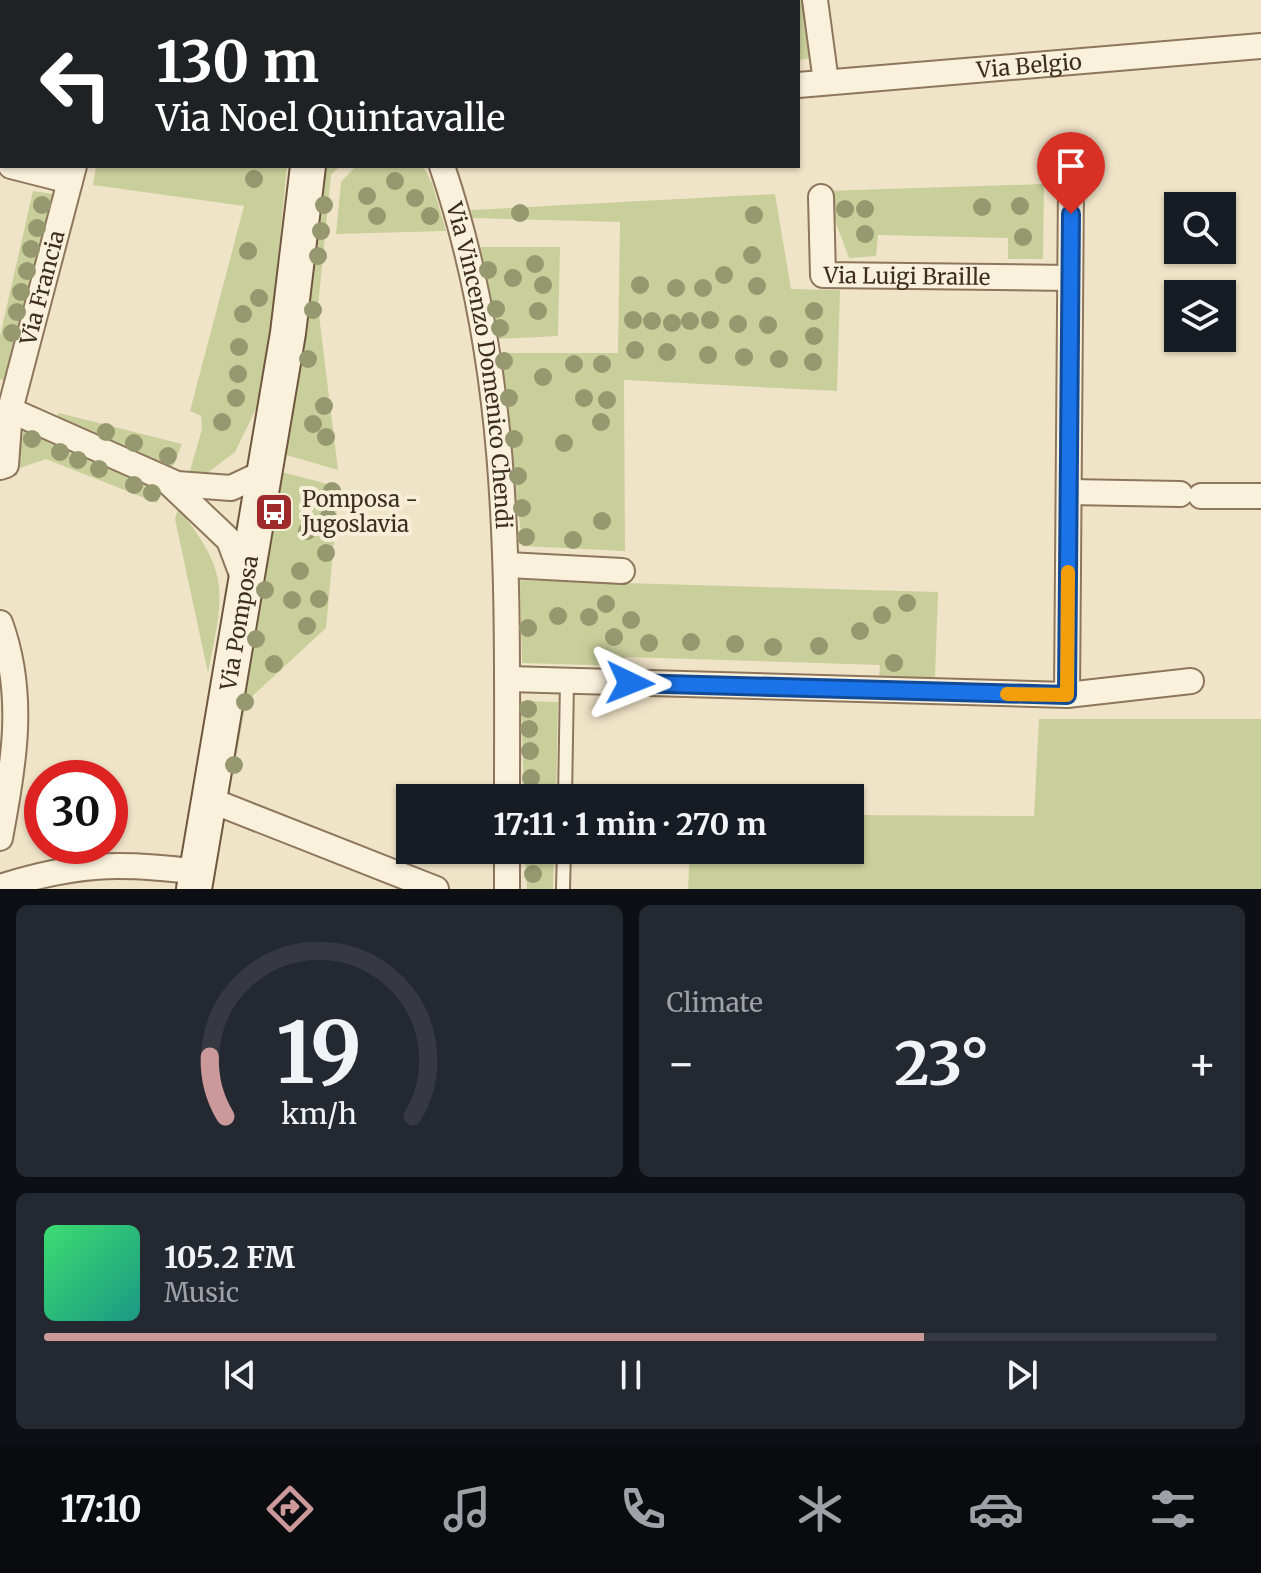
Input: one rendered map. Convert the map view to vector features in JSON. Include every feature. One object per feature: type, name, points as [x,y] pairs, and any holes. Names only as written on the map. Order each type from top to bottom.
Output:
[{"type":"main road","name":"Via Pomposa","points":[[195,880],[288,333],[308,168]]},
{"type":"street","points":[[815,0],[826,82]]},
{"type":"street","name":"Via Belgio","points":[[800,85],[1261,46]]},
{"type":"street","points":[[28,168],[72,173]]},
{"type":"street","name":"Via Vincenzo Domenico Chendi","points":[[443,168],[466,247],[488,359],[501,451],[507,565],[507,784]]},
{"type":"street","name":"Via Francia","points":[[0,467],[6,465],[5,412],[72,173]]},
{"type":"street","points":[[1067,695],[1071,183]]},
{"type":"street","name":"Via Luigi Braille","points":[[821,197],[823,275],[1070,278]]},
{"type":"street","points":[[5,412],[166,481],[231,488],[265,472]]},
{"type":"street","points":[[166,481],[229,540],[246,586]]},
{"type":"street","points":[[1069,492],[1261,496]]},
{"type":"street","points":[[507,565],[622,571]]},
{"type":"street","points":[[0,623],[10,656],[16,714],[13,763],[0,838]]},
{"type":"street","points":[[507,679],[1067,695],[1191,681]]},
{"type":"street","points":[[210,800],[436,889]]},
{"type":"street","points":[[0,887],[86,865],[119,863],[195,880]]},
{"type":"street","points":[[507,864],[507,889]]},
{"type":"lane","points":[[565,784],[567,681]]},
{"type":"lane","points":[[563,889],[564,864]]},
{"type":"green space","points":[[800,0],[805,0],[812,58],[800,60]]},
{"type":"green space","points":[[96,168],[287,168],[272,319],[258,405],[235,452],[202,477],[189,474],[202,429],[201,416],[190,411],[244,206],[93,185]]},
{"type":"green space","points":[[325,168],[338,168],[331,175],[318,307],[338,470],[283,454],[307,314]]},
{"type":"green space","points":[[354,168],[424,168],[432,183],[446,231],[336,234],[341,182]]},
{"type":"green space","points":[[1044,184],[1043,259],[1008,259],[1008,238],[878,235],[876,256],[849,258],[824,191]]},
{"type":"green space","points":[[33,191],[53,194],[7,381],[0,379],[0,336]]},
{"type":"green space","points":[[775,194],[791,289],[840,290],[837,391],[624,380],[625,551],[523,546],[496,353],[618,353],[620,222],[472,218],[471,210]]},
{"type":"green space","points":[[479,247],[560,247],[558,336],[497,339]]},
{"type":"green space","points":[[59,413],[182,444],[169,475],[55,422]]},
{"type":"green space","points":[[21,422],[162,490],[157,503],[46,459],[17,469]]},
{"type":"green space","points":[[282,472],[339,487],[326,628],[246,702],[231,785],[224,783]]},
{"type":"green space","points":[[178,508],[207,551],[219,586],[218,623],[208,673],[175,519]]},
{"type":"green space","points":[[520,580],[938,592],[935,677],[879,677],[880,665],[625,657],[622,666],[522,663]]},
{"type":"green space","points":[[521,701],[558,702],[556,784],[524,784]]},
{"type":"green space","points":[[1039,719],[1261,719],[1261,889],[688,889],[689,864],[864,864],[864,815],[1034,816]]},
{"type":"green space","points":[[526,864],[554,864],[553,889],[527,889]]},
{"type":"slow traffic","points":[[1007,694],[1067,695],[1068,572]]},
{"type":"place","name":"Pomposa - Jugoslavia","points":[[274,512]]},
{"type":"route","points":[[630,683],[1067,695],[1071,214]]}]
